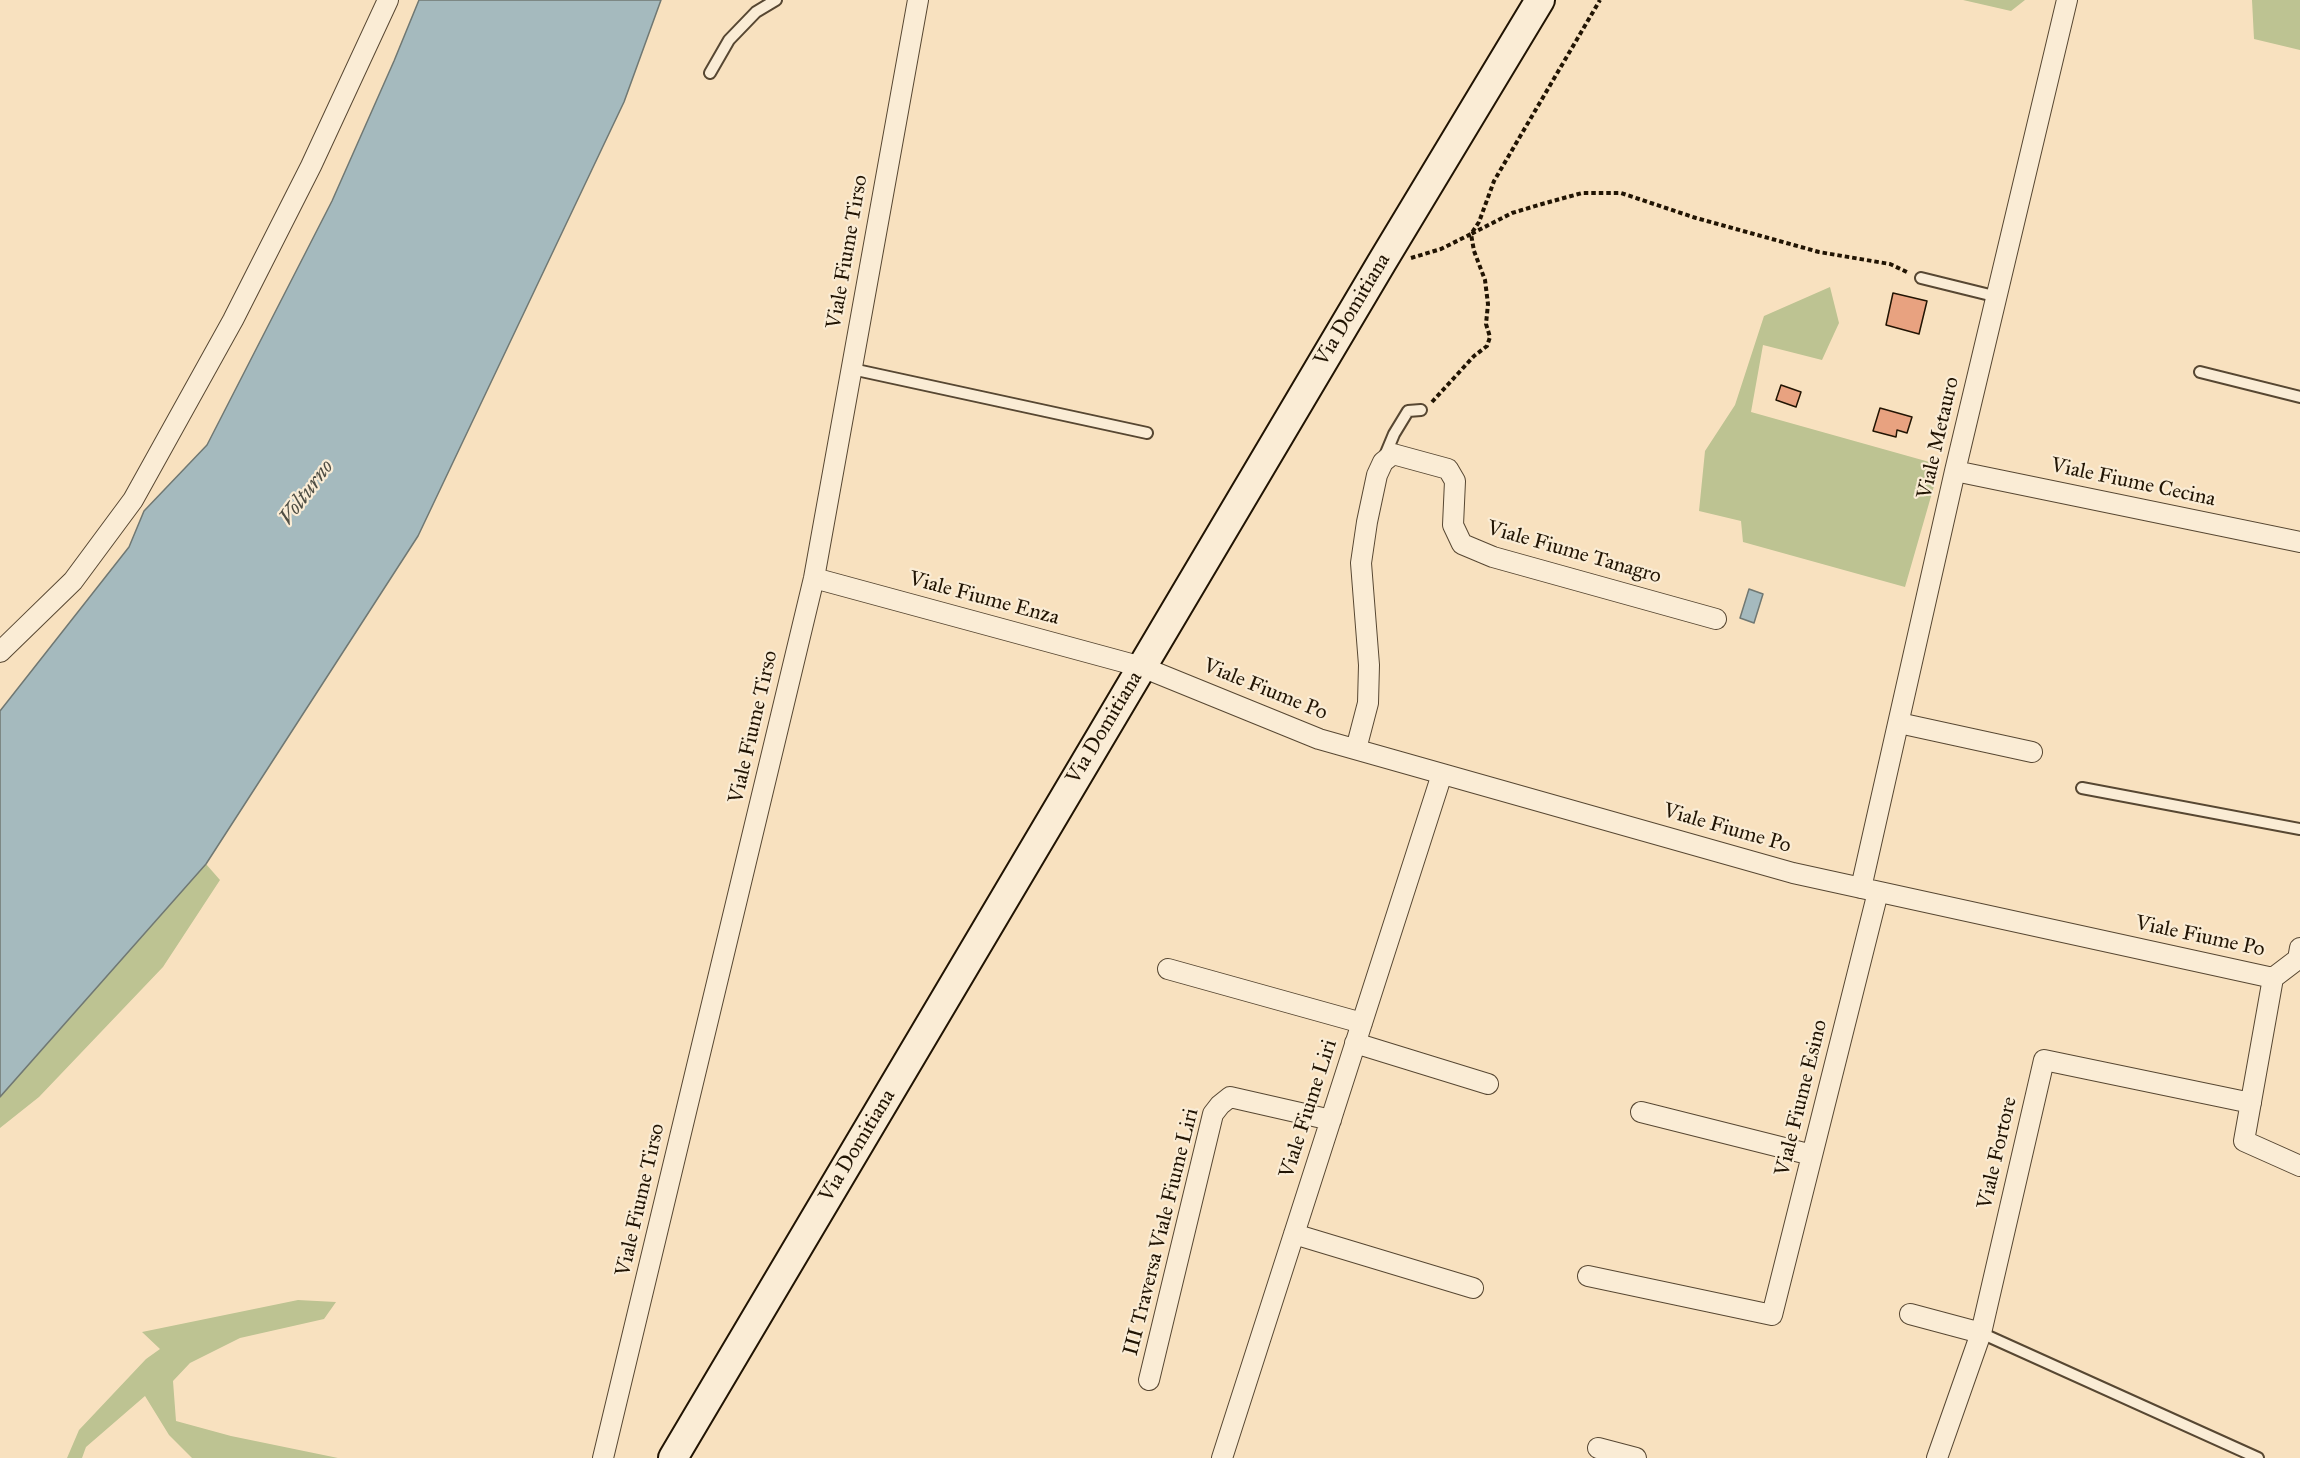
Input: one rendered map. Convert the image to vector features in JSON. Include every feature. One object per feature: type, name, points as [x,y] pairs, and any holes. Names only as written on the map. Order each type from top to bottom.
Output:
[{"type":"street","points":[[0,652],[73,581],[133,500],[238,310],[311,166],[388,0]]},
{"type":"street","name":"Viale Fiume Tirso","points":[[603,1458],[814,578],[918,0]]},
{"type":"street","name":"Via Domitiana","points":[[674,1458],[1382,262],[1540,0]]},
{"type":"street","name":"Viale Metauro","points":[[1870,890],[1899,723],[1955,471],[2067,0]]},
{"type":"street","name":"Viale Fiume Tanagro","points":[[1383,462],[1393,454],[1448,469],[1455,481],[1453,525],[1462,543],[1493,557],[1716,619]]},
{"type":"street","points":[[1356,749],[1369,693],[1361,563],[1377,475],[1383,462]]},
{"type":"street","name":"Viale Fiume Cecina","points":[[1955,471],[2300,542]]},
{"type":"street","name":"Viale Fiume Enza","points":[[814,578],[1142,667]]},
{"type":"street","name":"Viale Fiume Po","points":[[1142,667],[1319,739],[1793,873],[2273,978],[2299,956]]},
{"type":"street","points":[[1899,723],[2032,752]]},
{"type":"street","name":"Viale Fiume Liri","points":[[1222,1458],[1442,774]]},
{"type":"street","name":"Viale Fiume Esino","points":[[1588,1276],[1772,1316],[1812,1155],[1870,890]]},
{"type":"street","points":[[1168,969],[1362,1023]]},
{"type":"street","points":[[2273,978],[2244,1141],[2300,1166]]},
{"type":"street","points":[[1355,1043],[1488,1084]]},
{"type":"street","name":"Viale Fortore","points":[[1938,1458],[1981,1333],[2044,1060],[2251,1103]]},
{"type":"street","name":"III Traversa Viale Fiume Liri","points":[[1149,1380],[1213,1114],[1230,1097],[1331,1120]]},
{"type":"street","points":[[1641,1112],[1812,1155]]},
{"type":"street","points":[[1294,1234],[1473,1288]]},
{"type":"street","points":[[1910,1314],[1981,1333]]},
{"type":"street","points":[[1598,1448],[1636,1458]]},
{"type":"lane","points":[[710,73],[729,40],[756,12],[776,0]]},
{"type":"lane","points":[[1921,278],[1998,297]]},
{"type":"lane","points":[[852,369],[1147,433]]},
{"type":"lane","points":[[2200,372],[2300,397]]},
{"type":"lane","points":[[1383,462],[1394,434],[1408,411],[1420,410]]},
{"type":"lane","points":[[2082,788],[2300,830]]},
{"type":"lane","points":[[1981,1333],[2258,1458]]},
{"type":"path","points":[[1420,410],[1431,403],[1474,356],[1487,346],[1490,337],[1486,324],[1488,304],[1485,280],[1474,251],[1471,234],[1479,222],[1499,172],[1600,0]]},
{"type":"path","points":[[1382,262],[1414,258],[1441,249],[1512,213],[1542,204],[1582,194],[1621,193],[1696,218],[1819,252],[1890,264],[1921,278]]},
{"type":"green space","points":[[1963,0],[2025,0],[2011,11]]},
{"type":"green space","points":[[2252,0],[2300,0],[2300,50],[2254,39]]},
{"type":"green space","points":[[1830,287],[1839,323],[1822,360],[1763,345],[1751,412],[1940,465],[1905,587],[1743,542],[1741,521],[1699,511],[1705,451],[1735,405],[1764,316]]},
{"type":"green space","points":[[206,864],[220,880],[163,967],[39,1097],[0,1128],[0,1097]]},
{"type":"green space","points":[[298,1300],[336,1302],[324,1319],[240,1338],[190,1363],[173,1381],[176,1421],[231,1436],[338,1458],[192,1458],[169,1435],[145,1396],[86,1447],[82,1458],[67,1458],[79,1430],[146,1359],[160,1349],[142,1332]]},
{"type":"water","name":"Volturno","points":[[419,0],[661,0],[624,102],[418,536],[206,864],[0,1097],[0,711],[129,547],[144,511],[207,445],[332,201]]},
{"type":"water","points":[[1749,589],[1763,594],[1754,623],[1740,618]]},
{"type":"building","points":[[1893,293],[1927,301],[1919,334],[1886,325]]},
{"type":"building","points":[[1781,385],[1801,392],[1796,407],[1776,400]]},
{"type":"building","points":[[1880,408],[1912,417],[1907,433],[1897,430],[1896,437],[1873,431]]}]
